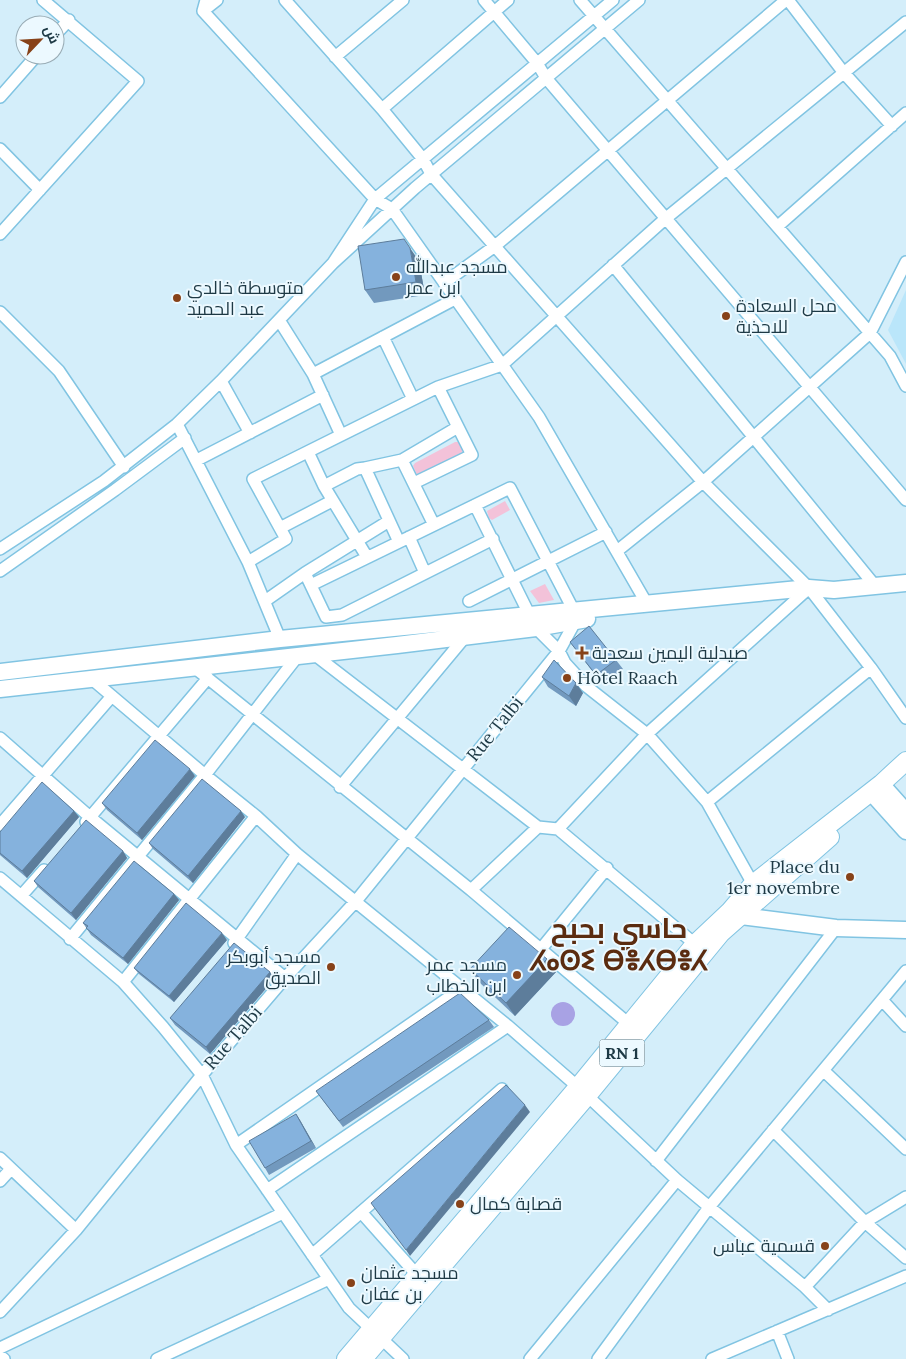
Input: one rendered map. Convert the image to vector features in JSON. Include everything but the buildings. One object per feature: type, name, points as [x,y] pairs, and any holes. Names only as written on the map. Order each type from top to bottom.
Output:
[{"type":"main road","name":"RN 1","points":[[346,1359],[375,1334],[721,933],[878,791],[906,761]]},
{"type":"main road","name":"RN 1","points":[[363,1359],[375,1334],[418,1275],[582,1092],[630,1024],[695,944],[730,911],[753,884],[906,772]]},
{"type":"street","points":[[0,234],[138,81],[43,0]]},
{"type":"street","points":[[217,0],[204,6],[375,199],[392,209],[539,417],[647,604]]},
{"type":"street","points":[[285,0],[382,109],[423,159],[431,174],[703,482],[809,588],[872,668],[906,718]]},
{"type":"street","points":[[484,0],[537,64],[546,78],[906,500]]},
{"type":"street","points":[[382,109],[508,0]]},
{"type":"street","points":[[580,0],[890,356],[906,386]]},
{"type":"street","points":[[333,263],[375,199],[612,0]]},
{"type":"street","points":[[0,549],[124,466],[177,424],[221,381],[333,263],[431,174],[640,0]]},
{"type":"street","points":[[444,283],[495,246],[787,0],[844,73],[892,126]]},
{"type":"street","points":[[336,57],[400,1]]},
{"type":"street","points":[[65,23],[68,20]]},
{"type":"street","points":[[248,562],[286,539],[253,479],[438,386],[502,365],[665,218],[728,169],[906,22]]},
{"type":"street","points":[[0,97],[28,65]]},
{"type":"street","points":[[778,226],[906,113]]},
{"type":"street","points":[[0,149],[40,190]]},
{"type":"street","points":[[616,551],[703,482],[870,333],[906,262]]},
{"type":"street","points":[[613,265],[876,587]]},
{"type":"street","points":[[313,374],[455,298]]},
{"type":"street","points":[[0,312],[59,371],[124,466]]},
{"type":"street","points":[[279,320],[313,374],[341,435]]},
{"type":"street","points":[[383,337],[413,399]]},
{"type":"street","points":[[221,381],[250,433]]},
{"type":"street","points":[[414,483],[472,454],[438,386]]},
{"type":"street","points":[[197,460],[323,395]]},
{"type":"street","points":[[177,424],[248,562],[280,639]]},
{"type":"street","points":[[324,486],[357,469],[402,460],[458,427]]},
{"type":"street","points":[[0,571],[115,490],[184,438]]},
{"type":"street","points":[[308,452],[332,501],[367,557]]},
{"type":"street","points":[[402,460],[434,525]]},
{"type":"street","points":[[365,468],[389,521],[404,540],[425,573]]},
{"type":"street","points":[[310,585],[510,488],[575,616]]},
{"type":"street","points":[[280,528],[332,501]]},
{"type":"street","points":[[475,505],[534,622],[559,651],[565,663],[586,686],[646,734],[707,802],[753,884]]},
{"type":"street","points":[[265,601],[305,573],[389,521]]},
{"type":"street","points":[[469,600],[606,532]]},
{"type":"street","points":[[305,573],[326,616],[342,615],[493,539]]},
{"type":"street","points":[[0,688],[201,673],[297,657],[465,637],[534,622],[647,604],[809,588],[834,590],[906,583]]},
{"type":"street","points":[[558,829],[646,734],[809,588]]},
{"type":"street","name":"Rue Talbi","points":[[0,1312],[76,1230],[202,1075],[285,978],[356,901],[559,651],[575,616]]},
{"type":"street","points":[[0,672],[280,639],[534,622]]},
{"type":"street","points":[[340,787],[465,637]]},
{"type":"street","points":[[315,655],[538,827],[558,829],[607,868],[695,944]]},
{"type":"street","points":[[70,939],[137,855],[205,776],[297,657]]},
{"type":"street","points":[[707,802],[872,668]]},
{"type":"street","points":[[201,673],[470,890],[630,1024]]},
{"type":"street","points":[[78,831],[158,736],[201,673]]},
{"type":"street","points":[[93,680],[205,776],[256,816],[297,854],[508,1026],[677,1180],[805,1287],[828,1310]]},
{"type":"street","points":[[0,825],[112,696]]},
{"type":"street","points":[[0,738],[90,816],[285,978]]},
{"type":"street","points":[[878,791],[906,812]]},
{"type":"street","points":[[878,791],[906,831]]},
{"type":"street","points":[[123,982],[256,816]]},
{"type":"street","points":[[470,890],[538,827]]},
{"type":"street","points":[[226,953],[297,854]]},
{"type":"street","points":[[21,896],[52,860]]},
{"type":"street","points":[[541,949],[607,868]]},
{"type":"street","points":[[0,878],[123,982],[166,1024],[202,1075],[236,1145],[349,1308],[403,1359]]},
{"type":"street","points":[[740,916],[836,928],[906,930]]},
{"type":"street","points":[[656,1161],[836,928]]},
{"type":"street","points":[[598,1359],[710,1206],[906,971]]},
{"type":"street","points":[[236,1145],[461,989]]},
{"type":"street","points":[[883,1000],[906,1026]]},
{"type":"street","points":[[267,1190],[508,1026]]},
{"type":"street","points":[[824,1071],[906,1149]]},
{"type":"street","points":[[312,1255],[502,1089]]},
{"type":"street","points":[[773,1130],[865,1222],[906,1258]]},
{"type":"street","points":[[0,1158],[76,1230]]},
{"type":"street","points":[[0,1181],[11,1169]]},
{"type":"street","points":[[530,1359],[677,1180]]},
{"type":"street","points":[[805,1287],[865,1222],[906,1197]]},
{"type":"street","points":[[361,1212],[418,1275]]},
{"type":"street","points":[[0,1348],[283,1213]]},
{"type":"street","points":[[712,1359],[906,1276]]},
{"type":"street","points":[[157,1359],[172,1356],[329,1279]]},
{"type":"street","points":[[776,1330],[788,1359]]},
{"type":"street","points":[[0,1356],[4,1359]]},
{"type":"shaded area","points":[[906,290],[906,364],[888,330]]},
{"type":"shaded area","points":[[458,442],[463,451],[460,454],[421,475],[417,475],[413,466],[415,463]]},
{"type":"shaded area","points":[[505,501],[510,510],[492,520],[489,518],[487,511]]},
{"type":"shaded area","points":[[545,584],[554,600],[539,603],[530,591]]},
{"type":"shaded area","points":[[563,1002],[571,1006],[575,1014],[571,1022],[563,1026],[555,1022],[551,1014],[555,1006]]},
{"type":"place","name":"مسجد عبدالله ابن عمر","points":[[396,277]]},
{"type":"place","name":"متوسطة خالدي عبد الحميد","points":[[177,298]]},
{"type":"place","name":"محل السعادة للاحذية","points":[[726,316]]},
{"type":"place","name":"صيدلية اليمين سعدية","points":[[582,653]]},
{"type":"place","name":"Hôtel Raach","points":[[567,678]]},
{"type":"place","name":"Place du 1er novembre","points":[[850,877]]},
{"type":"place","name":"مسجد أبوبكر الصديق","points":[[331,967]]},
{"type":"place","name":"مسجد عمر ابن الخطاب","points":[[517,975]]},
{"type":"place","name":"قصابة كمال","points":[[460,1204]]},
{"type":"place","name":"قسمية عباس","points":[[825,1246]]},
{"type":"place","name":"مسجد عثمان بن عفان","points":[[351,1283]]},
{"type":"district","name":"حاسي بحبح ⵃⴰⵙⵉ ⴱⴻⵃⴱⴻⵃ","points":[[619,944]]}]
